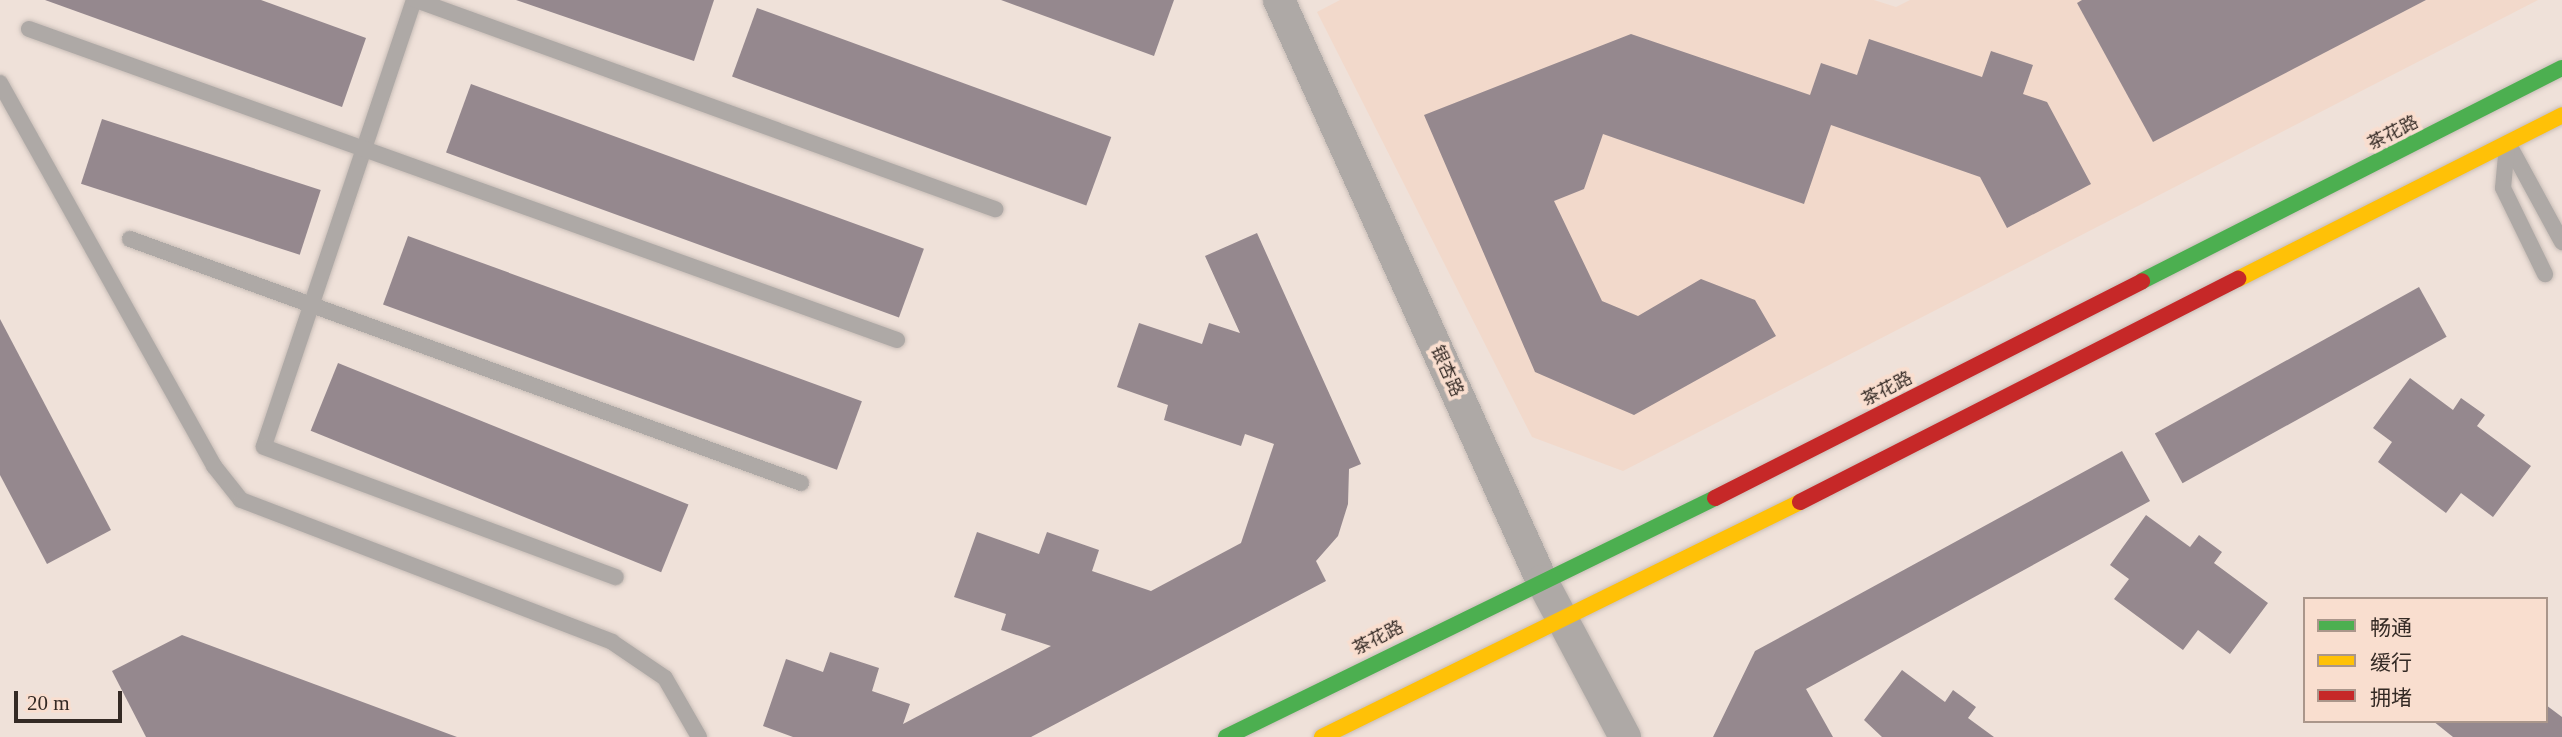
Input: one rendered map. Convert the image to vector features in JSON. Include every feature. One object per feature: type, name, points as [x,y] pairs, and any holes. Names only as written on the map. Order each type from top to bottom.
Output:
[{"type":"main road","name":"茶花路","points":[[1226,737],[2562,68]]},
{"type":"main road","points":[[1322,737],[1564,619],[2562,115]]},
{"type":"street","name":"银杏路","points":[[1279,0],[1542,581],[1625,737]]},
{"type":"lane","points":[[615,577],[264,447],[415,0],[995,209]]},
{"type":"lane","points":[[29,29],[897,340]]},
{"type":"lane","points":[[0,83],[214,466],[241,500],[611,642],[665,678],[699,737]]},
{"type":"lane","points":[[2508,143],[2562,242]]},
{"type":"lane","points":[[2508,143],[2503,188],[2545,274]]},
{"type":"lane","points":[[130,239],[800,484]]},
{"type":"shaded area","points":[[1340,0],[1874,0],[1896,7],[1910,0],[2538,0],[1623,471],[1532,437],[1317,12]]},
{"type":"building","points":[[45,0],[261,0],[366,38],[342,107]]},
{"type":"building","points":[[516,0],[714,0],[694,61]]},
{"type":"building","points":[[1001,0],[1174,0],[1154,56]]},
{"type":"building","points":[[2082,0],[2426,0],[2153,142],[2077,3]]},
{"type":"building","points":[[757,8],[1111,137],[1086,206],[732,77]]},
{"type":"building","points":[[1631,34],[1810,95],[1821,63],[1857,75],[1869,39],[1982,77],[1991,51],[2033,65],[2023,94],[2047,102],[2091,184],[2007,228],[1980,177],[1831,125],[1804,204],[1603,134],[1584,189],[1554,201],[1602,301],[1638,316],[1701,279],[1755,300],[1776,336],[1634,415],[1535,372],[1424,115]]},
{"type":"building","points":[[471,84],[924,249],[899,317],[446,153]]},
{"type":"building","points":[[102,119],[321,190],[300,255],[81,184]]},
{"type":"building","points":[[1257,233],[1361,464],[1349,469],[1348,504],[1338,536],[1316,561],[1326,581],[1031,737],[793,737],[763,726],[786,659],[823,672],[830,652],[879,668],[872,691],[910,704],[903,724],[1051,646],[1001,630],[1006,614],[954,597],[977,532],[1039,554],[1047,532],[1099,550],[1092,571],[1151,591],[1241,543],[1274,444],[1245,434],[1241,446],[1164,420],[1168,405],[1117,387],[1139,323],[1202,344],[1209,323],[1240,333],[1205,256]]},
{"type":"building","points":[[408,236],[862,401],[837,470],[383,305]]},
{"type":"building","points":[[2419,287],[2447,337],[2182,483],[2155,433]]},
{"type":"building","points":[[0,319],[111,530],[47,564],[0,475]]},
{"type":"building","points":[[338,363],[688,505],[661,572],[311,431]]},
{"type":"building","points":[[2410,378],[2453,410],[2461,398],[2485,415],[2477,426],[2531,466],[2493,517],[2461,493],[2446,513],[2378,462],[2392,442],[2373,428]]},
{"type":"building","points":[[2122,451],[2150,501],[1806,689],[1833,737],[1713,737],[1755,651]]},
{"type":"building","points":[[2146,515],[2190,547],[2199,535],[2222,552],[2214,563],[2268,603],[2230,654],[2198,630],[2183,650],[2114,599],[2129,579],[2110,565]]},
{"type":"building","points":[[182,635],[457,737],[146,737],[112,671]]},
{"type":"building","points":[[1902,670],[1945,702],[1953,690],[1976,707],[1968,718],[1994,737],[1882,737],[1864,720]]},
{"type":"building","points":[[2548,706],[2562,717],[2562,737],[2453,737],[2436,723],[2548,723]]},
{"type":"traffic: fast","points":[[2142,281],[2562,68]]},
{"type":"traffic: fast","points":[[1226,737],[1715,498]]},
{"type":"traffic: slow","points":[[2238,279],[2562,115]]},
{"type":"traffic: slow","points":[[1322,737],[1800,502]]},
{"type":"traffic: jam","points":[[1800,502],[2238,279]]},
{"type":"traffic: jam","points":[[1715,498],[2142,281]]}]
